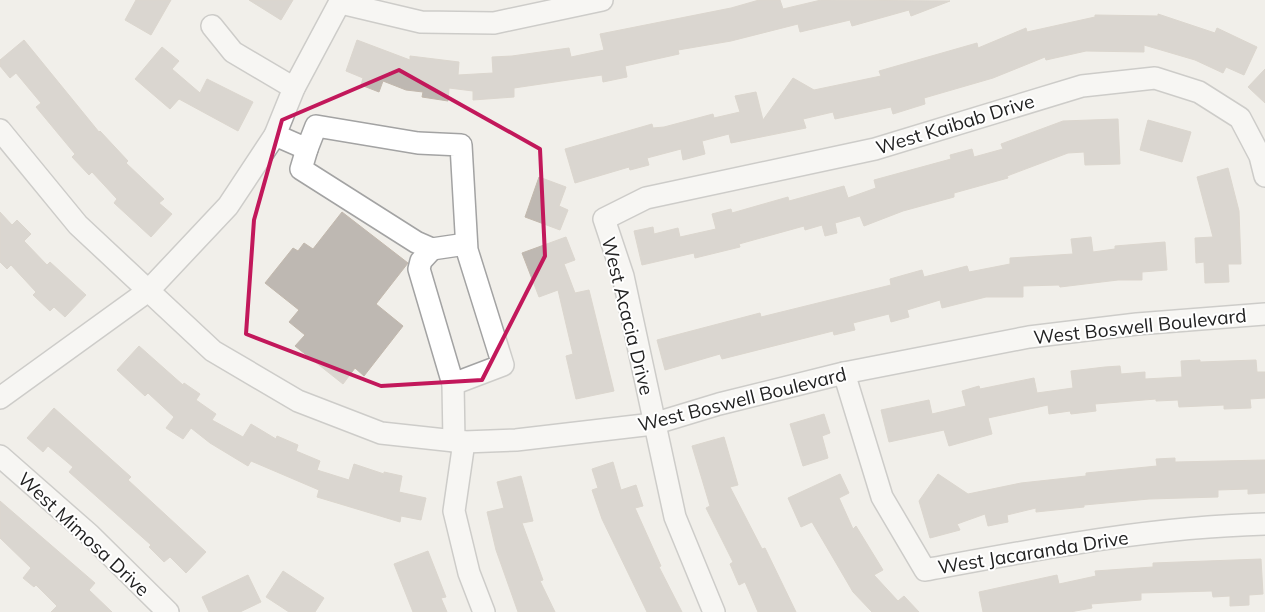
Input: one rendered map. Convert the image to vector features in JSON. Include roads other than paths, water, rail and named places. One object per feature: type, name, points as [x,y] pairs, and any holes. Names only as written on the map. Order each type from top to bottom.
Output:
[{"type":"street","points":[[0,398],[148,291],[228,206],[275,135],[294,88],[341,2],[421,22],[494,23],[602,0]]},
{"type":"street","points":[[212,26],[233,52],[294,88]]},
{"type":"street","name":"West Kaibab Drive","points":[[604,219],[646,198],[876,148],[1082,86],[1155,78],[1199,92],[1240,118],[1260,156],[1265,176]]},
{"type":"street","points":[[452,384],[503,365],[466,244],[461,145],[418,143],[316,126],[301,169],[403,235],[432,249],[466,244]]},
{"type":"street","name":"West Boswell Boulevard","points":[[0,130],[78,225],[213,351],[298,401],[381,433],[459,442],[516,440],[653,424],[719,404],[844,373],[1029,338],[1137,324],[1265,314]]},
{"type":"street","points":[[275,135],[307,149]]},
{"type":"street","name":"West Acacia Drive","points":[[604,219],[622,276],[653,424],[675,517],[714,612]]},
{"type":"street","points":[[432,249],[421,261],[419,270],[452,384],[459,442],[454,510],[469,573],[484,612]]},
{"type":"street","name":"West Jacaranda Drive","points":[[844,373],[882,497],[925,570],[1092,539],[1226,525],[1265,524]]},
{"type":"street","name":"West Mimosa Drive","points":[[0,456],[90,535],[168,612]]}]
